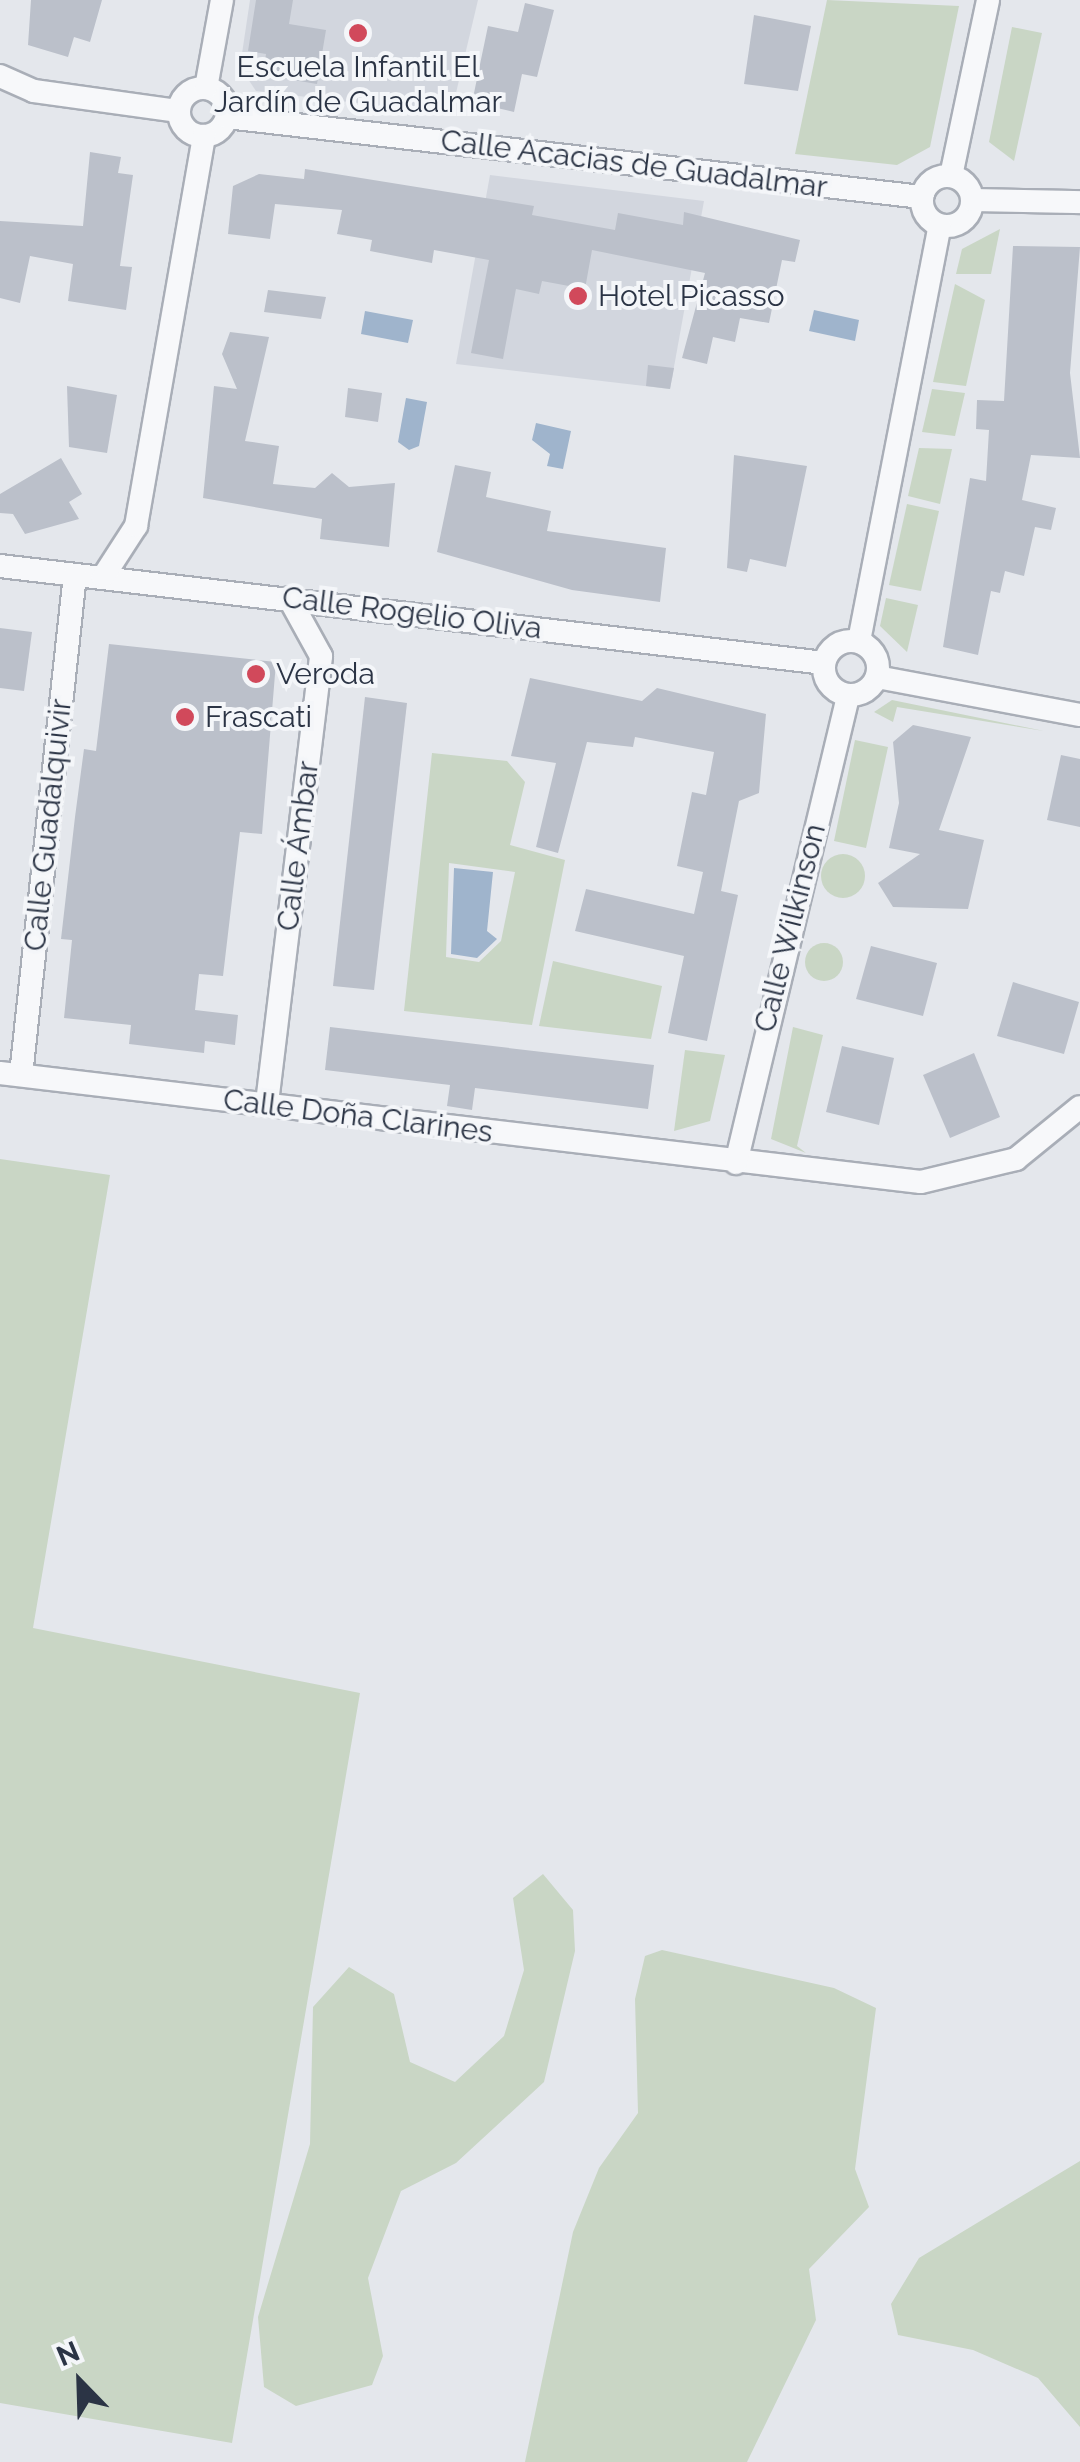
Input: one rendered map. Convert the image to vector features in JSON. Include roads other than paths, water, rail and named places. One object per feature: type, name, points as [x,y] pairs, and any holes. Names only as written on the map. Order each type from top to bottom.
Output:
[{"type":"street","points":[[206,88],[222,0]]},
{"type":"street","points":[[858,642],[940,226],[922,197],[951,176],[988,0]]},
{"type":"street","points":[[0,76],[34,90],[179,111]]},
{"type":"street","points":[[103,577],[136,526],[204,136],[227,116],[220,94],[206,88],[190,92],[179,111]]},
{"type":"street","points":[[179,111],[189,132],[204,136]]},
{"type":"street","name":"Calle Acacias de Guadalmar","points":[[227,116],[922,197]]},
{"type":"street","points":[[951,176],[972,200],[1080,202]]},
{"type":"street","points":[[940,226],[959,224],[972,200]]},
{"type":"street","name":"Calle Rogelio Oliva","points":[[0,566],[824,663]]},
{"type":"street","name":"Calle Guadalquivir","points":[[10,1074],[76,575]]},
{"type":"street","name":"Calle Ámbar","points":[[267,1103],[321,656],[290,598]]},
{"type":"street","points":[[877,678],[873,652],[858,642],[833,647],[824,663],[827,680],[848,694],[877,678],[1080,715]]},
{"type":"street","name":"Calle Wilkinson","points":[[726,1161],[848,694]]},
{"type":"street","name":"Calle Doña Clarines","points":[[10,1074],[726,1161],[952,1182],[1016,1159],[1080,1106]]},
{"type":"water","points":[[814,310],[859,320],[855,341],[809,331]]},
{"type":"water","points":[[365,311],[413,320],[408,343],[361,334]]},
{"type":"water","points":[[406,398],[427,402],[419,446],[409,450],[398,442]]},
{"type":"water","points":[[536,423],[571,431],[563,469],[547,466],[550,454],[532,440]]},
{"type":"water","points":[[454,868],[493,872],[487,931],[497,939],[477,958],[451,954]]},
{"type":"place","name":"Escuela Infantil El Jardín de Guadalmar","points":[[358,33]]},
{"type":"place","name":"Hotel Picasso","points":[[578,296]]},
{"type":"place","name":"Veroda","points":[[256,674]]},
{"type":"place","name":"Frascati","points":[[185,717]]}]
